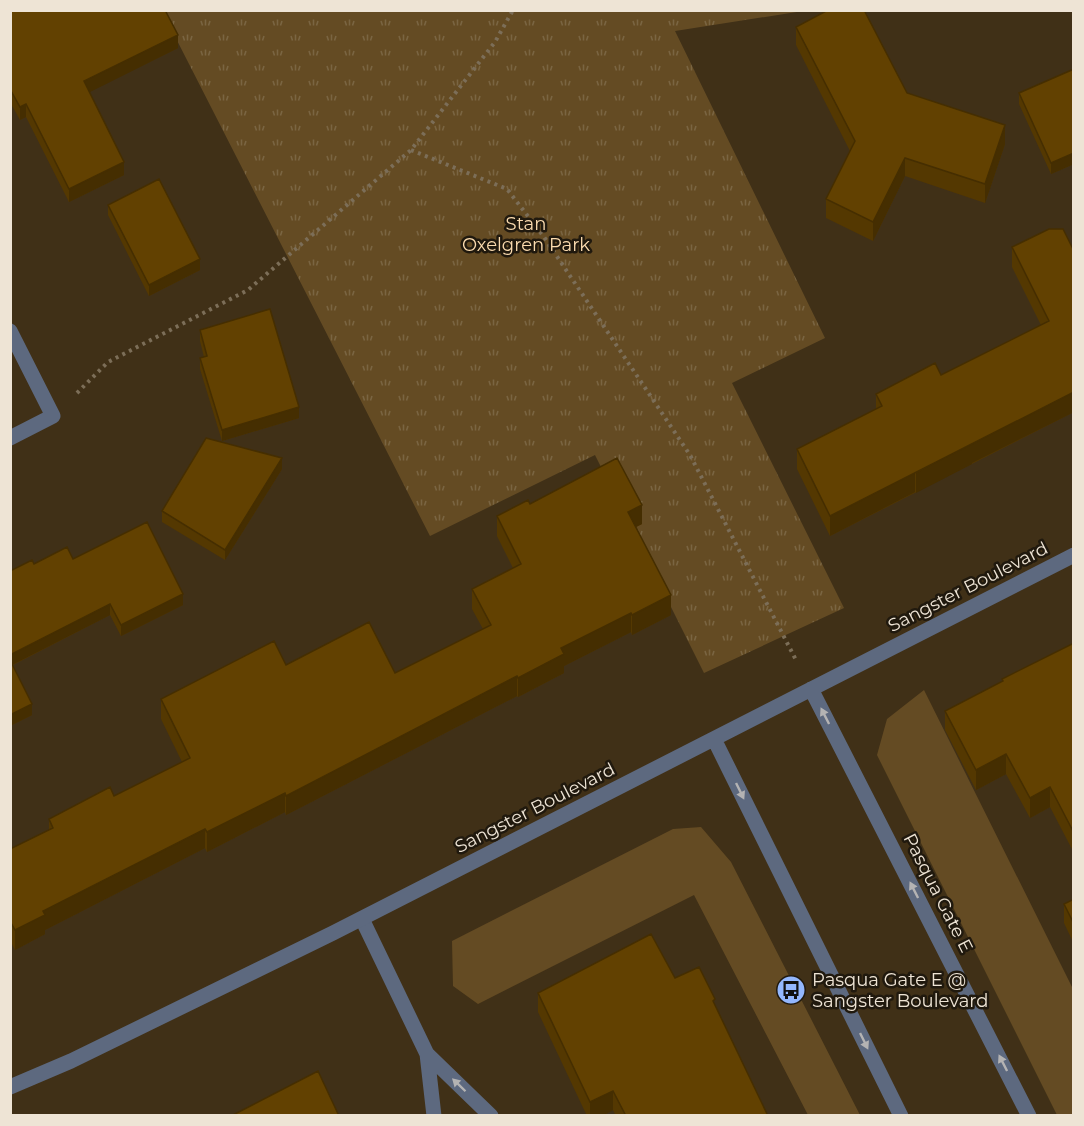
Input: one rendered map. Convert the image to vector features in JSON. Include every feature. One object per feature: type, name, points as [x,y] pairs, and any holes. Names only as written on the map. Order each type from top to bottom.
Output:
[{"type":"street","points":[[10,331],[53,417],[10,438]]},
{"type":"street","name":"Sangster Boulevard","points":[[10,1087],[71,1061],[362,919],[1074,555]]},
{"type":"street","name":"Pasqua Gate E","points":[[811,689],[1029,1116]]},
{"type":"street","points":[[714,738],[901,1116]]},
{"type":"street","points":[[362,919],[427,1054],[434,1116]]},
{"type":"street","points":[[427,1054],[491,1116]]},
{"type":"path","points":[[53,417],[108,362],[248,290],[411,150],[495,42],[513,10]]},
{"type":"path","points":[[411,150],[507,189],[544,237],[690,455],[811,689]]},
{"type":"green space","name":"Stan Oxelgren Park","points":[[162,11],[803,11],[675,31],[825,338],[732,383],[844,608],[704,673],[595,455],[430,536]]},
{"type":"green space","points":[[924,690],[1073,989],[1073,1115],[1057,1115],[877,755],[887,719]]},
{"type":"green space","points":[[701,827],[731,862],[860,1115],[808,1115],[694,895],[478,1004],[453,986],[452,941],[673,829]]},
{"type":"building","points":[[10,10],[165,10],[178,35],[84,81],[124,162],[69,189],[26,104],[20,107],[10,89]]},
{"type":"building","points":[[828,10],[864,10],[907,93],[1005,125],[985,184],[905,158],[873,222],[826,199],[855,141],[796,27]]},
{"type":"building","points":[[1074,69],[1074,153],[1051,163],[1019,93]]},
{"type":"building","points":[[159,179],[200,259],[149,285],[108,205]]},
{"type":"building","points":[[1049,229],[1063,229],[1074,251],[1074,392],[830,516],[797,449],[882,406],[876,394],[935,363],[941,375],[1049,321],[1012,247]]},
{"type":"building","points":[[270,309],[299,407],[222,430],[200,358],[207,356],[200,330]]},
{"type":"building","points":[[206,438],[282,458],[225,550],[162,511]]},
{"type":"building","points":[[617,458],[642,505],[628,512],[671,595],[561,648],[564,654],[518,678],[517,676],[286,796],[285,793],[207,832],[205,829],[43,911],[45,915],[15,930],[10,921],[10,849],[53,828],[49,819],[110,787],[114,796],[190,758],[161,699],[274,641],[286,665],[369,622],[395,673],[491,625],[472,589],[521,564],[497,516],[528,500],[530,504]]},
{"type":"building","points":[[147,522],[183,594],[121,625],[110,604],[10,655],[10,571],[32,560],[34,564],[67,547],[73,559]]},
{"type":"building","points":[[1074,643],[1074,833],[1050,787],[1030,798],[1006,754],[976,770],[945,711]]},
{"type":"building","points":[[10,660],[32,704],[10,715]]},
{"type":"building","points":[[1074,899],[1074,924],[1064,904]]},
{"type":"building","points":[[651,934],[675,978],[699,967],[768,1116],[626,1116],[613,1091],[590,1102],[538,993]]},
{"type":"building","points":[[318,1071],[339,1116],[231,1116]]},
{"type":"place","name":"Pasqua Gate E @ Sangster Boulevard","points":[[791,990]]}]
